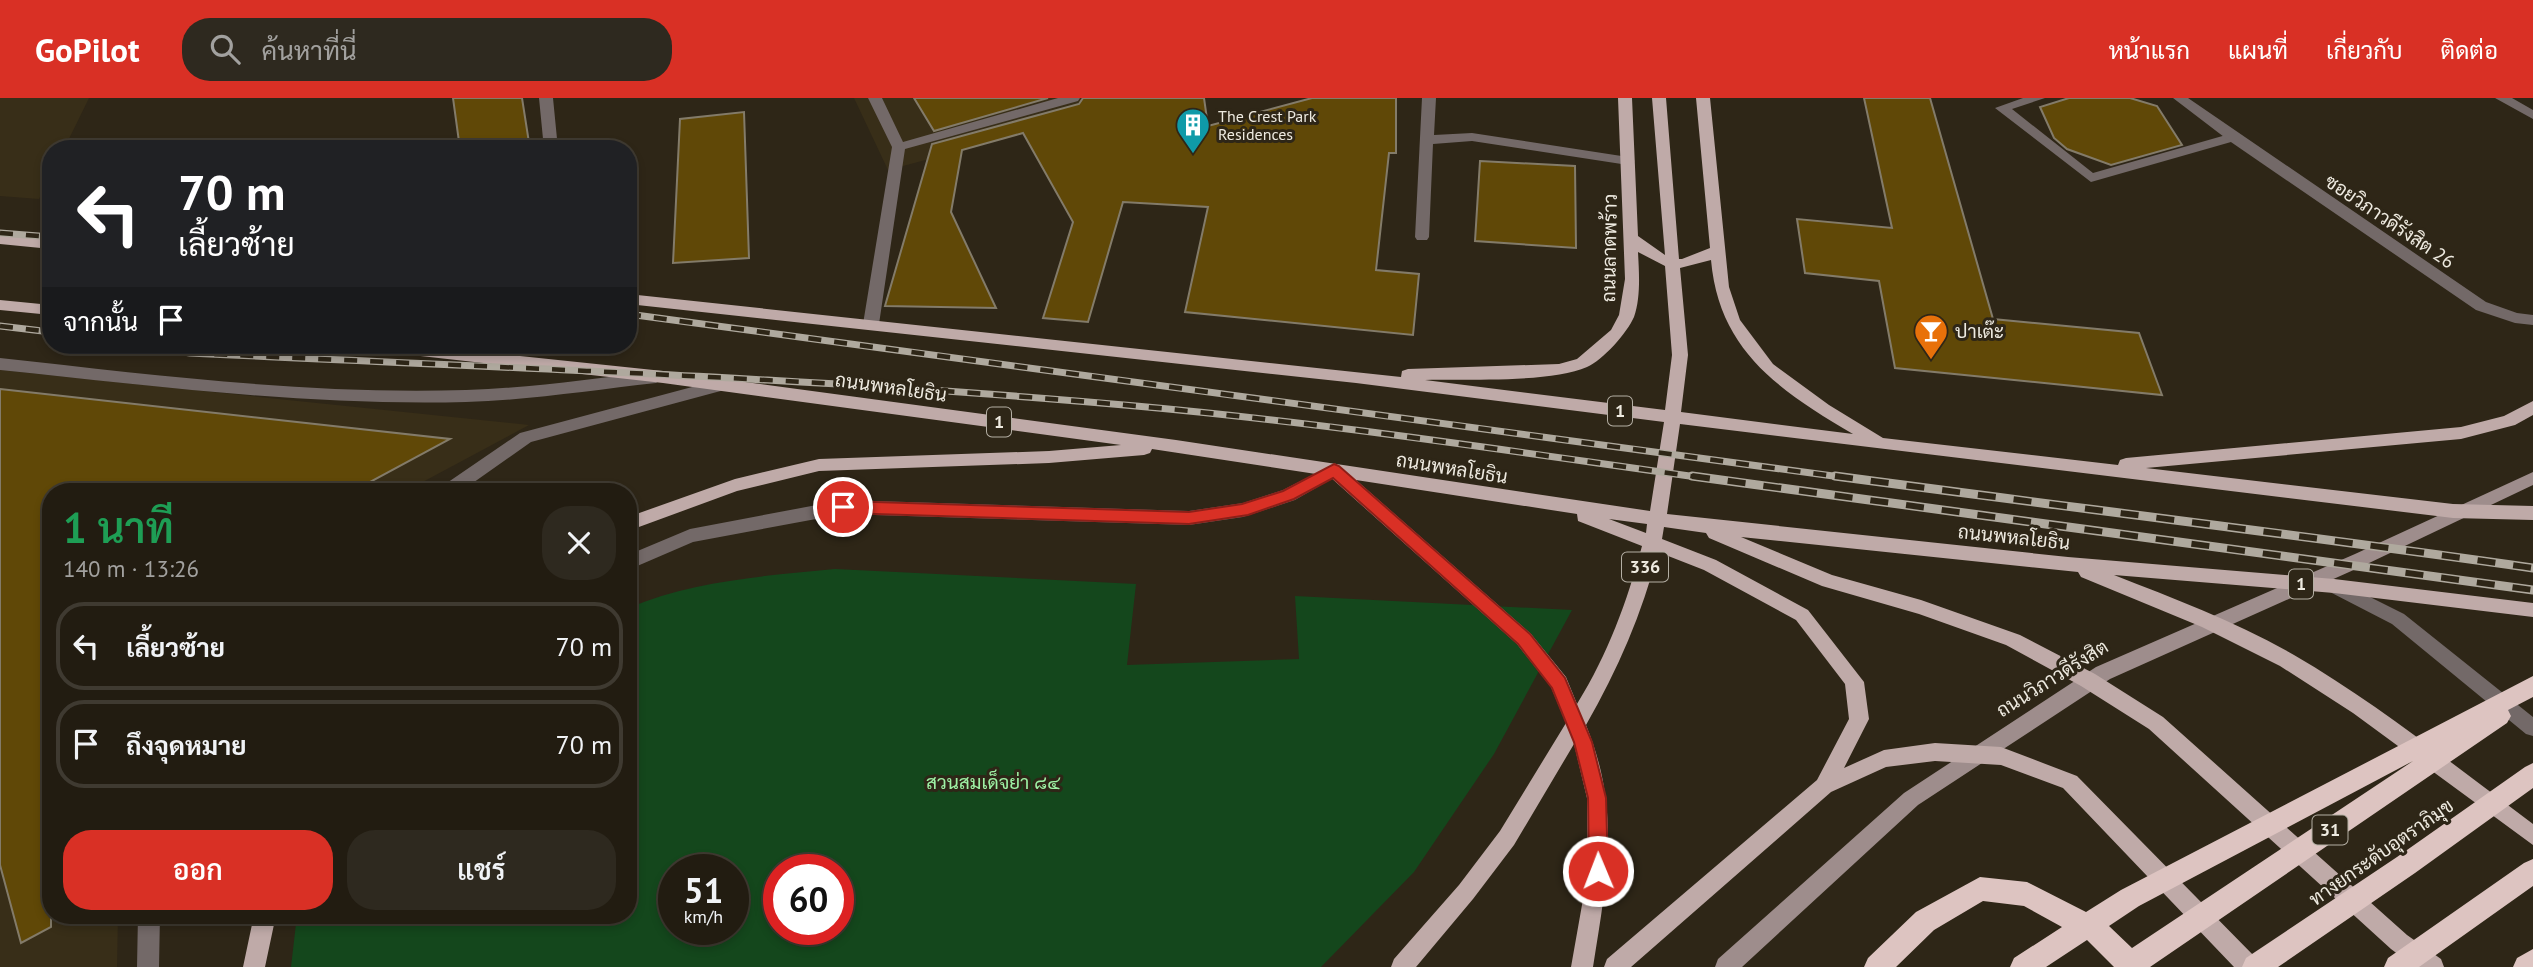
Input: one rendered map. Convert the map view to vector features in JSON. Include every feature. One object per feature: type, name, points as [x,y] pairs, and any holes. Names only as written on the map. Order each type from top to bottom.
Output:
[{"type":"highway","points":[[2023,967],[2130,898],[2533,686]]},
{"type":"highway","name":"31","points":[[2127,967],[2533,694]]},
{"type":"highway","name":"ทางยกระดับอุตราภิมุข","points":[[2252,967],[2406,865],[2533,774]]},
{"type":"highway","points":[[2397,967],[2533,871]]},
{"type":"highway","points":[[1877,967],[1925,921],[1980,889],[2027,894],[2097,932],[2133,967]]},
{"type":"highway","points":[[2526,967],[2533,962]]},
{"type":"main road","name":"ถนนลาดพร้าว","points":[[1356,377],[1559,370],[1583,363],[1617,333],[1627,315],[1632,279],[1625,98]]},
{"type":"main road","name":"336","points":[[1402,967],[1466,892],[1507,838],[1605,675],[1636,603],[1655,531],[1667,463],[1680,355],[1659,98]]},
{"type":"main road","points":[[1703,98],[1721,287],[1733,321],[1767,368],[1823,409],[1884,444]]},
{"type":"main road","points":[[1631,238],[1652,257],[1675,264],[1698,262],[1718,250]]},
{"type":"main road","points":[[0,239],[42,243]]},
{"type":"main road","name":"1","points":[[637,300],[1356,377],[1884,444],[2453,511],[2533,513]]},
{"type":"main road","points":[[0,305],[42,309]]},
{"type":"main road","name":"ถนนพหลโยธิน","points":[[451,354],[663,377],[1176,446],[1695,525],[2068,564],[2334,586],[2533,610]]},
{"type":"main road","points":[[2088,467],[2462,433],[2509,421],[2533,407]]},
{"type":"main road","points":[[2509,421],[2533,422]]},
{"type":"main road","points":[[637,521],[724,489],[819,465],[1036,458],[1176,446]]},
{"type":"main road","points":[[1334,470],[1524,639],[1559,684],[1583,742],[1597,798],[1598,871],[1582,967]]},
{"type":"main road","name":"ถนนวิภาวดีรังสิต","points":[[1726,967],[1912,799],[2102,673],[2361,559],[2533,478]]},
{"type":"main road","points":[[1556,505],[1710,565],[1802,615],[1854,682],[1859,719],[1824,786]]},
{"type":"main road","points":[[1695,525],[1828,580],[1921,607],[2013,639],[2088,680],[2157,723],[2399,942],[2432,967]]},
{"type":"main road","points":[[2068,564],[2181,609],[2250,641],[2316,679],[2382,724],[2533,836]]},
{"type":"main road","points":[[1615,967],[1824,786],[1884,759],[1935,752],[2001,756],[2070,782],[2252,967]]},
{"type":"main road","points":[[254,967],[263,924]]},
{"type":"street","points":[[546,98],[550,140]]},
{"type":"street","points":[[872,324],[899,147],[875,98]]},
{"type":"street","points":[[899,147],[1073,98]]},
{"type":"street","points":[[1422,237],[1429,98]]},
{"type":"street","points":[[2038,98],[2002,108],[2091,178],[2233,138]]},
{"type":"street","name":"ซอยวิภาวดีรังสิต 26","points":[[2180,98],[2233,138],[2482,306],[2515,318],[2533,320]]},
{"type":"street","points":[[2502,98],[2533,115]]},
{"type":"street","points":[[1425,140],[1472,136],[1628,161]]},
{"type":"street","points":[[0,364],[228,388],[357,395],[467,396],[663,377]]},
{"type":"street","points":[[460,483],[526,438],[722,385]]},
{"type":"street","points":[[637,560],[690,536],[843,507],[1189,518],[1243,510],[1289,495],[1334,470]]},
{"type":"street","points":[[2334,586],[2398,619],[2533,728]]},
{"type":"street","points":[[148,967],[149,924]]},
{"type":"shaded area","points":[[0,98],[89,98],[68,140],[42,140],[42,193],[39,199],[0,196]]},
{"type":"shaded area","points":[[854,98],[1158,98],[888,170]]},
{"type":"shaded area","points":[[0,370],[529,425],[421,483],[42,483],[42,924],[118,924],[117,967],[0,967]]},
{"type":"green space","name":"สวนสมเด็จย่า ๘๔","points":[[835,569],[1136,584],[1127,665],[1299,659],[1295,596],[1572,610],[1494,754],[1414,872],[1321,967],[291,967],[296,924],[637,924],[637,605],[704,585]]},
{"type":"building","points":[[453,98],[522,98],[529,140],[459,140]]},
{"type":"building","points":[[914,98],[1048,98],[934,131]]},
{"type":"building","points":[[1083,98],[1204,98],[1208,126],[1312,98],[1396,98],[1396,153],[1389,153],[1376,270],[1419,274],[1413,335],[1185,312],[1208,207],[1123,202],[1088,322],[1043,318],[1073,222],[1023,133],[962,150],[951,212],[996,308],[885,306],[932,144],[1079,104]]},
{"type":"building","points":[[1864,98],[1930,98],[1993,319],[2139,333],[2162,395],[1895,368],[1879,281],[1805,273],[1797,219],[1892,228]]},
{"type":"building","points":[[2069,98],[2130,98],[2157,106],[2182,145],[2111,165],[2067,149],[2054,138],[2040,107]]},
{"type":"building","points":[[744,112],[749,258],[673,263],[680,119]]},
{"type":"building","points":[[1480,161],[1575,166],[1576,248],[1475,241]]},
{"type":"building","points":[[0,389],[450,439],[368,483],[42,483],[42,924],[51,924],[51,927],[21,943],[0,865]]},
{"type":"railway","points":[[0,233],[42,236]]},
{"type":"railway","points":[[637,315],[1848,478]]},
{"type":"railway","points":[[0,326],[42,331]]},
{"type":"railway","points":[[212,354],[782,381],[1018,396],[1350,429],[1705,478]]},
{"type":"railway","points":[[1692,476],[2533,590]]},
{"type":"railway","points":[[1835,476],[2533,568]]},
{"type":"place","name":"The Crest Park Residences","points":[[1193,155]]},
{"type":"place","name":"ปาเต๊ะ","points":[[1931,361]]},
{"type":"route","points":[[843,507],[1189,518],[1243,510],[1289,495],[1334,470],[1524,639],[1559,684],[1583,742],[1597,798],[1598,871]]}]
